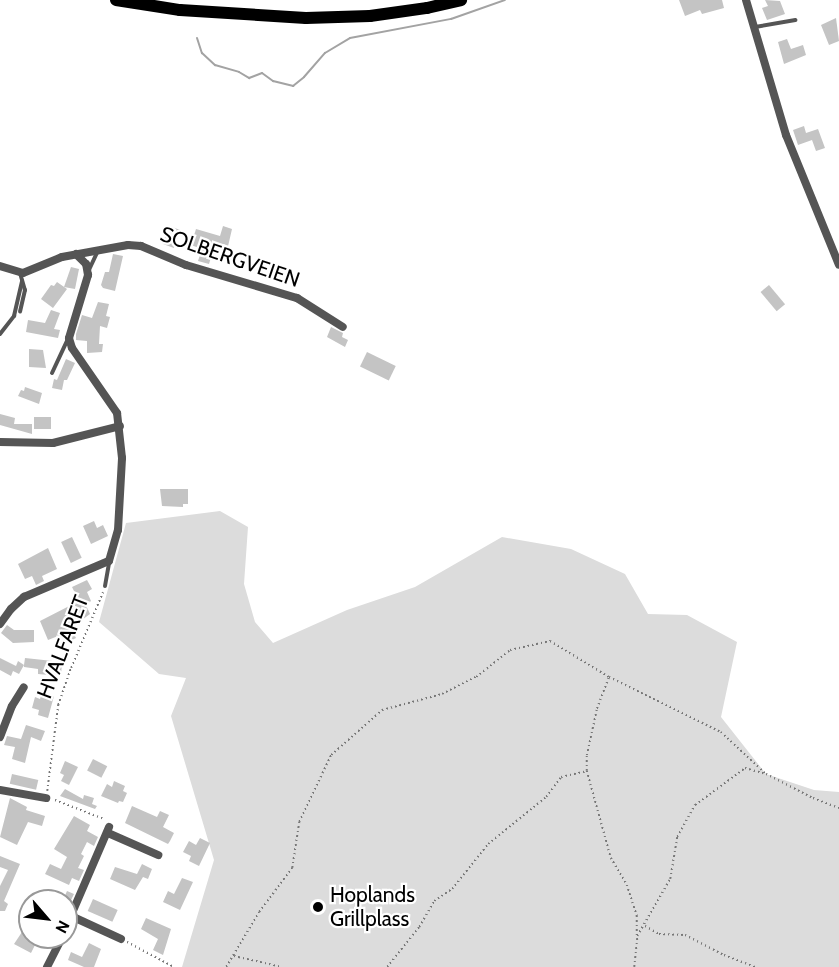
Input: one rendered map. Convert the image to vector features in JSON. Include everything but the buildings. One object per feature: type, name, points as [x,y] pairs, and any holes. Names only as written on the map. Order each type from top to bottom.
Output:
[{"type":"main road","points":[[116,0],[226,15],[306,18],[370,16],[427,8],[461,0]]},
{"type":"street","points":[[746,0],[786,135],[839,265]]},
{"type":"street","name":"SOLBERGVEIEN","points":[[21,277],[54,259],[128,245],[141,246],[186,264],[297,298],[343,327]]},
{"type":"street","points":[[0,442],[53,443],[120,426],[115,407],[72,348],[69,338],[88,272],[86,264],[76,254]]},
{"type":"street","points":[[0,266],[21,277]]},
{"type":"street","name":"HVALFARET","points":[[109,561],[118,530],[122,500],[120,426]]},
{"type":"street","points":[[0,624],[24,597],[109,561]]},
{"type":"street","name":"HVALFARET","points":[[0,736],[12,706],[24,687]]},
{"type":"street","points":[[0,790],[46,798]]},
{"type":"street","points":[[78,900],[109,830],[158,855]]},
{"type":"street","points":[[78,919],[121,939]]},
{"type":"street","points":[[47,967],[56,949]]},
{"type":"lane","points":[[754,27],[795,20]]},
{"type":"lane","points":[[88,272],[98,251]]},
{"type":"lane","points":[[20,310],[25,290],[21,277]]},
{"type":"lane","points":[[0,334],[14,316],[21,277]]},
{"type":"lane","points":[[52,373],[69,338]]},
{"type":"lane","name":"HVALFARET","points":[[105,586],[109,561]]},
{"type":"path","name":"HVALFARET","points":[[46,798],[58,705],[105,586]]},
{"type":"path","points":[[226,967],[258,912],[292,868],[299,822],[331,755],[382,710],[442,694],[476,677],[510,650],[550,641],[609,677],[721,732],[766,774]]},
{"type":"path","points":[[609,677],[597,710],[587,756],[587,771],[611,858],[627,885],[637,916],[634,967]]},
{"type":"path","points":[[637,936],[670,879],[677,837],[695,806],[745,768],[750,761]]},
{"type":"path","points":[[745,768],[766,774],[813,798],[839,808]]},
{"type":"path","points":[[387,967],[419,927],[434,901],[452,889],[488,844],[546,797],[561,777],[587,771]]},
{"type":"path","points":[[46,798],[102,818],[109,830]]},
{"type":"path","points":[[644,926],[660,934],[685,935],[756,967]]},
{"type":"path","points":[[121,939],[174,967]]},
{"type":"path","points":[[234,956],[282,967]]},
{"type":"shaded area","points":[[220,511],[248,527],[244,584],[255,622],[273,643],[347,610],[415,587],[502,537],[571,549],[625,574],[648,614],[687,615],[737,642],[721,717],[766,774],[814,790],[839,792],[839,967],[182,967],[214,860],[171,716],[186,678],[159,674],[99,622],[126,523]]},
{"type":"waterway","points":[[197,38],[202,53],[215,65],[239,72],[249,78],[262,73],[273,81],[293,86],[325,53],[350,38],[451,19],[505,0]]},
{"type":"place","name":"Hoplands Grillplass","points":[[318,907]]}]
